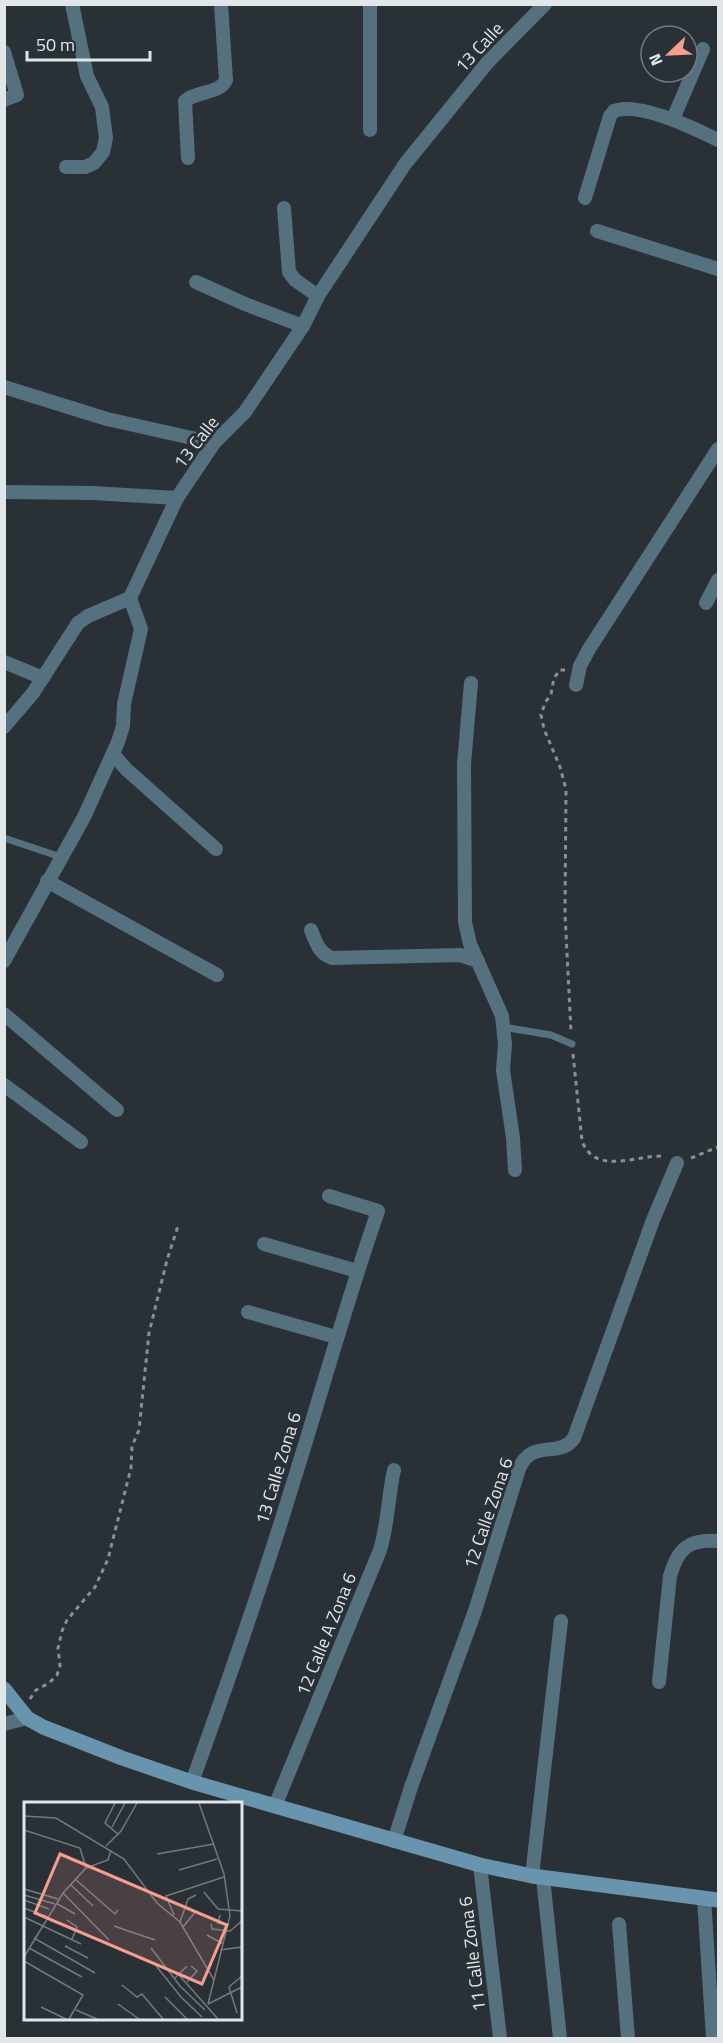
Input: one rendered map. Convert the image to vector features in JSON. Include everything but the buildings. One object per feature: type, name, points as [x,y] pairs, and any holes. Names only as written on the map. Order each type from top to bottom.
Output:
[{"type":"street","points":[[66,167],[86,167],[94,163],[103,152],[106,138],[102,106],[87,76],[72,4]]},
{"type":"street","points":[[188,158],[185,101],[222,86],[226,80],[221,4]]},
{"type":"street","points":[[370,4],[370,130]]},
{"type":"street","name":"13 Calle","points":[[130,598],[177,498],[214,442],[245,412],[303,326],[318,296],[405,164],[487,63],[545,4]]},
{"type":"street","points":[[673,119],[703,49]]},
{"type":"street","points":[[4,52],[17,95],[4,100]]},
{"type":"street","points":[[585,198],[610,116],[614,111],[628,109],[673,119],[718,140]]},
{"type":"street","points":[[284,208],[289,272],[295,280],[318,296]]},
{"type":"street","points":[[597,231],[718,269]]},
{"type":"street","points":[[196,282],[303,326]]},
{"type":"street","points":[[4,387],[107,419],[214,442]]},
{"type":"street","points":[[576,685],[580,666],[589,649],[718,448]]},
{"type":"street","points":[[4,492],[92,493],[177,498]]},
{"type":"street","points":[[706,603],[718,580]]},
{"type":"street","points":[[4,727],[43,678],[78,623],[88,616],[130,598],[141,629],[124,704],[123,726],[113,754],[84,817],[4,961]]},
{"type":"street","points":[[4,662],[43,678]]},
{"type":"street","points":[[471,683],[464,764],[465,922],[470,944],[502,1016],[505,1044],[503,1070],[513,1138],[515,1170]]},
{"type":"street","points":[[113,754],[126,769],[216,849]]},
{"type":"street","points":[[47,881],[217,975]]},
{"type":"street","points":[[311,930],[319,950],[325,956],[333,958],[460,955],[478,961]]},
{"type":"street","points":[[4,1014],[117,1110]]},
{"type":"street","points":[[4,1085],[81,1142]]},
{"type":"street","name":"12 Calle Zona 6","points":[[394,1841],[411,1786],[464,1643],[519,1468],[531,1453],[563,1447],[574,1438],[653,1220],[677,1163]]},
{"type":"street","name":"13 Calle Zona 6","points":[[192,1782],[249,1623],[295,1479],[336,1337],[378,1211],[329,1196]]},
{"type":"street","points":[[264,1244],[357,1271]]},
{"type":"street","points":[[248,1312],[336,1337]]},
{"type":"street","name":"12 Calle A Zona 6","points":[[275,1806],[380,1550],[394,1470]]},
{"type":"street","points":[[659,1682],[673,1563],[679,1553],[694,1541],[718,1541]]},
{"type":"street","points":[[560,2038],[538,1877],[561,1621]]},
{"type":"street","points":[[4,1689],[27,1719],[71,1739],[192,1782],[480,1865],[538,1877],[711,1899],[713,2038]]},
{"type":"street","points":[[4,1724],[27,1719]]},
{"type":"street","name":"11 Calle Zona 6","points":[[480,1865],[500,2038]]},
{"type":"street","points":[[619,1924],[628,2038]]},
{"type":"lane","points":[[4,838],[61,857]]},
{"type":"lane","points":[[503,1027],[551,1035],[572,1044]]},
{"type":"path","points":[[576,685],[568,670],[560,670],[554,678],[551,694],[541,715],[566,789],[565,914],[572,1044],[582,1141],[588,1153],[604,1161],[664,1156],[677,1163],[718,1147]]},
{"type":"path","points":[[27,1719],[27,1707],[32,1695],[54,1680],[60,1671],[58,1648],[67,1620],[95,1587],[108,1559],[131,1468],[132,1446],[139,1430],[150,1333],[167,1260],[178,1226]]}]
